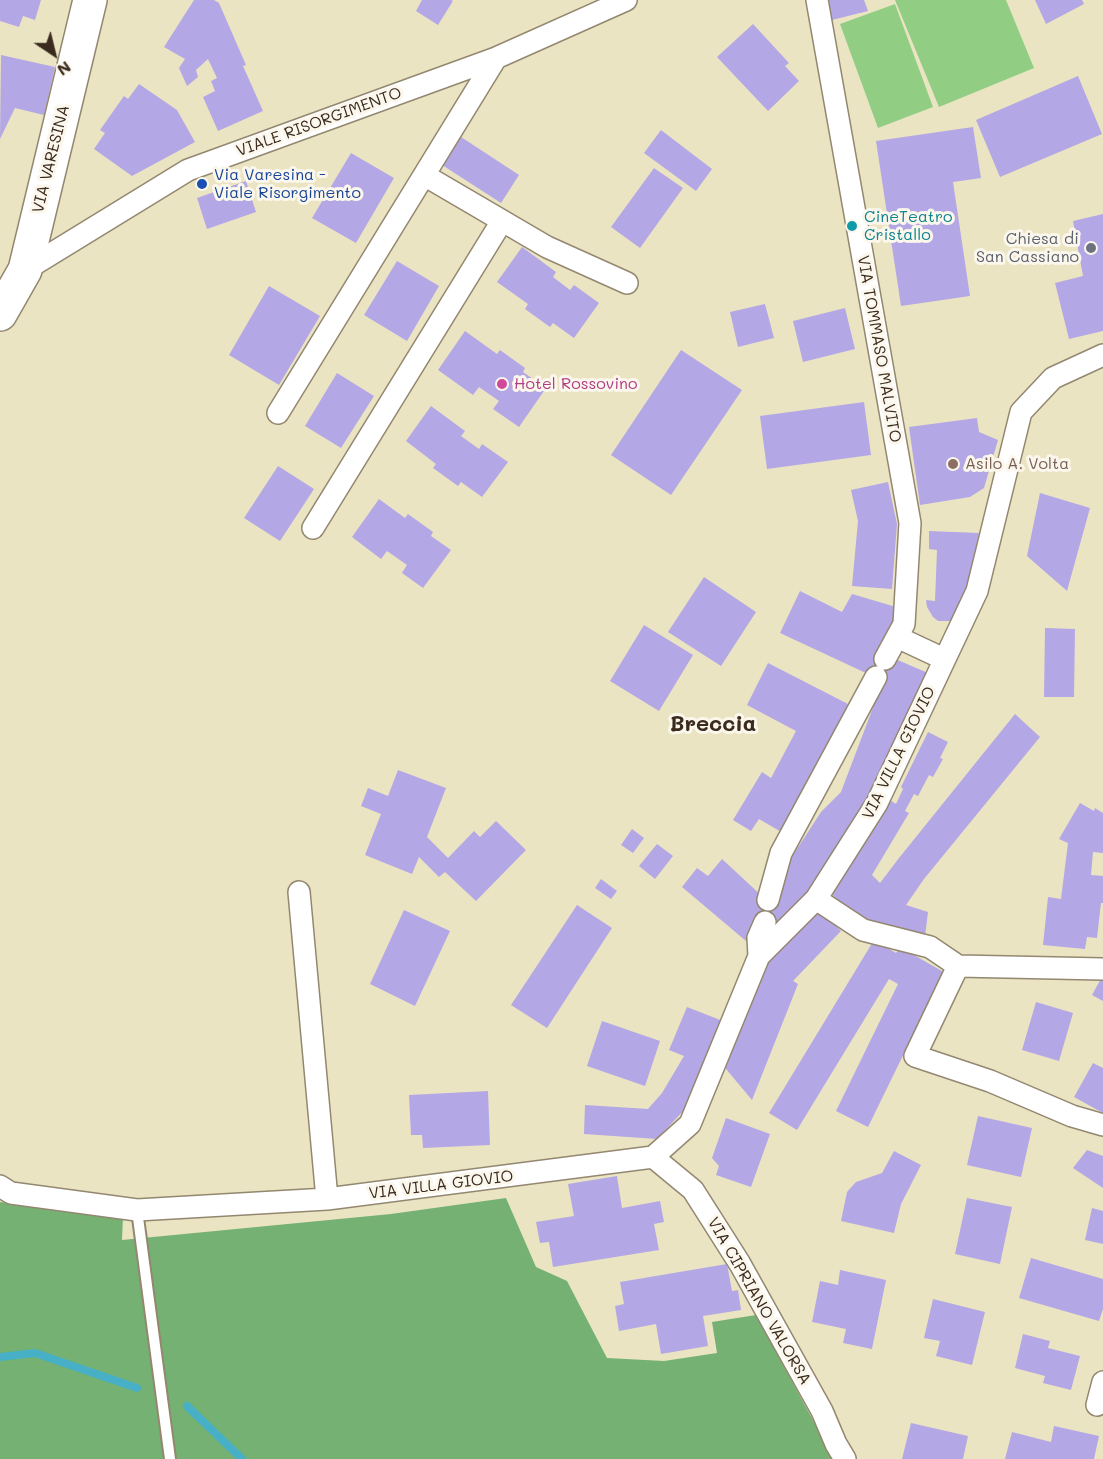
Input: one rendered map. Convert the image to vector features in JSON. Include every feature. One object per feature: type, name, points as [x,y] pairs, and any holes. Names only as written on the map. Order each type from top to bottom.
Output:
[{"type":"main road","name":"VIA VARESINA","points":[[0,314],[25,270],[90,0]]},
{"type":"street","name":"VIALE RISORGIMENTO","points":[[25,270],[188,170],[496,58],[626,0]]},
{"type":"street","name":"VIA TOMMASO MALVITO","points":[[768,900],[781,853],[904,624],[910,523],[817,0]]},
{"type":"street","points":[[278,413],[496,58]]},
{"type":"street","points":[[424,175],[547,247],[627,283]]},
{"type":"street","points":[[312,528],[502,221]]},
{"type":"street","name":"VIA VILLA GIOVIO","points":[[0,1186],[11,1194],[137,1210],[327,1199],[653,1157],[690,1124],[759,956],[816,899],[877,803],[977,591],[1021,412],[1053,378],[1103,355]]},
{"type":"street","points":[[897,637],[944,659]]},
{"type":"street","points":[[299,892],[327,1199]]},
{"type":"street","points":[[816,899],[863,930],[930,947],[957,966],[1103,969]]},
{"type":"street","name":"VIA VILLA GIOVIO","points":[[759,956],[758,938],[765,922]]},
{"type":"street","points":[[957,966],[915,1056],[990,1081],[1072,1116],[1103,1125]]},
{"type":"street","name":"VIA CIPRIANO VALORSA","points":[[653,1157],[693,1190],[705,1208],[740,1264],[822,1411],[845,1459]]},
{"type":"street","points":[[1097,1405],[1103,1382]]},
{"type":"lane","points":[[137,1210],[170,1459]]},
{"type":"green space","points":[[895,0],[1006,0],[1034,68],[939,107]]},
{"type":"green space","points":[[895,4],[933,107],[878,128],[840,24]]},
{"type":"green space","points":[[506,1198],[536,1267],[567,1281],[607,1358],[664,1361],[717,1353],[712,1322],[756,1315],[834,1459],[0,1459],[0,1202],[123,1216],[122,1240],[391,1214]]},
{"type":"building","points":[[0,0],[41,0],[35,20],[23,16],[19,27],[0,21]]},
{"type":"building","points":[[194,0],[214,0],[219,3],[263,111],[218,131],[203,97],[215,91],[211,81],[217,78],[208,59],[196,70],[198,77],[187,86],[179,68],[185,59],[164,47]]},
{"type":"building","points":[[422,0],[453,1],[438,25],[416,11]]},
{"type":"building","points":[[828,0],[864,0],[868,11],[832,20]]},
{"type":"building","points":[[1035,0],[1082,0],[1084,4],[1046,24]]},
{"type":"building","points":[[753,24],[789,63],[785,66],[799,81],[768,111],[717,57]]},
{"type":"building","points":[[1,55],[55,67],[44,115],[15,108],[0,139]]},
{"type":"building","points":[[1078,76],[1102,134],[1000,177],[976,120]]},
{"type":"building","points":[[139,84],[177,110],[195,142],[132,176],[94,149],[105,133],[100,130],[124,96],[128,99]]},
{"type":"building","points":[[973,127],[981,178],[953,182],[970,296],[901,306],[876,141]]},
{"type":"building","points":[[661,130],[712,169],[696,191],[644,153]]},
{"type":"building","points":[[458,135],[519,175],[501,203],[439,163]]},
{"type":"building","points":[[351,153],[394,178],[356,243],[312,218]]},
{"type":"building","points":[[654,168],[683,188],[640,248],[611,227]]},
{"type":"building","points":[[246,181],[256,212],[207,229],[197,198]]},
{"type":"building","name":"Chiesa di San Cassiano","points":[[1103,214],[1103,331],[1069,339],[1055,283],[1083,276],[1073,221]]},
{"type":"building","points":[[522,247],[556,272],[553,277],[570,290],[574,285],[599,303],[574,338],[553,323],[550,327],[525,309],[528,304],[497,282]]},
{"type":"building","points":[[397,261],[439,286],[407,341],[364,315]]},
{"type":"building","points":[[269,286],[320,316],[279,385],[229,355]]},
{"type":"building","points":[[765,304],[774,338],[738,347],[730,312]]},
{"type":"building","points":[[845,308],[855,349],[803,362],[793,321]]},
{"type":"building","points":[[465,331],[497,354],[500,350],[525,368],[523,372],[546,388],[519,427],[493,409],[499,401],[479,387],[473,395],[438,370]]},
{"type":"building","points":[[681,350],[742,390],[671,495],[611,455]]},
{"type":"building","points":[[337,373],[374,396],[341,448],[305,426]]},
{"type":"building","points":[[864,402],[871,455],[767,469],[760,416]]},
{"type":"building","points":[[431,406],[465,431],[461,436],[479,449],[482,444],[508,462],[482,497],[461,482],[458,486],[433,468],[436,464],[406,441]]},
{"type":"building","name":"Asilo A. Volta","points":[[977,418],[979,432],[998,440],[984,488],[970,497],[920,505],[909,427]]},
{"type":"building","points":[[278,466],[314,489],[280,541],[244,518]]},
{"type":"building","points":[[888,482],[897,524],[892,589],[852,586],[858,521],[851,490]]},
{"type":"building","points":[[1040,493],[1090,508],[1067,591],[1027,556]]},
{"type":"building","points":[[379,499],[405,518],[408,514],[433,532],[431,536],[451,550],[423,588],[402,573],[407,565],[387,551],[381,559],[352,537]]},
{"type":"building","points":[[929,531],[979,533],[963,602],[956,618],[950,621],[938,621],[927,607],[926,600],[935,601],[937,550],[929,549]]},
{"type":"building","points":[[704,577],[756,612],[721,666],[668,632]]},
{"type":"building","points":[[800,591],[842,612],[852,594],[896,607],[891,635],[893,658],[928,673],[888,767],[821,876],[780,933],[761,921],[746,941],[682,887],[697,868],[708,876],[722,859],[763,897],[773,896],[793,855],[821,812],[841,792],[883,681],[780,633]]},
{"type":"building","points":[[644,625],[693,655],[659,711],[610,681]]},
{"type":"building","points":[[1045,628],[1075,629],[1074,697],[1044,697]]},
{"type":"building","points":[[768,663],[848,704],[818,769],[783,833],[759,819],[751,831],[733,820],[762,772],[771,778],[796,731],[747,705]]},
{"type":"building","points":[[1015,714],[1040,737],[924,879],[906,905],[928,912],[925,937],[863,922],[828,891],[888,799],[896,804],[903,789],[901,787],[928,732],[948,742],[940,758],[943,759],[933,777],[929,775],[918,796],[914,794],[905,811],[909,813],[872,875],[880,883]]},
{"type":"building","points":[[398,770],[446,788],[427,837],[448,858],[474,831],[480,837],[496,821],[526,850],[476,901],[445,872],[439,877],[419,857],[412,874],[365,855],[381,814],[361,806],[368,788],[388,796]]},
{"type":"building","points":[[1080,803],[1103,813],[1103,853],[1093,852],[1091,875],[1103,876],[1103,903],[1101,903],[1097,938],[1087,937],[1085,949],[1043,945],[1048,897],[1061,899],[1068,843],[1059,839]]},
{"type":"building","points":[[632,829],[644,838],[633,853],[621,845]]},
{"type":"building","points":[[657,844],[673,856],[655,879],[639,866]]},
{"type":"building","points":[[601,879],[617,891],[611,899],[595,888]]},
{"type":"building","points":[[577,905],[612,928],[547,1028],[511,1005]]},
{"type":"building","points":[[818,908],[841,931],[793,981],[798,984],[752,1100],[721,1063],[765,964]]},
{"type":"building","points":[[404,910],[450,931],[415,1006],[370,984]]},
{"type":"building","points":[[874,940],[896,953],[900,947],[947,974],[913,1035],[868,1127],[836,1111],[898,984],[889,979],[797,1130],[769,1113]]},
{"type":"building","points":[[1103,975],[1103,1001],[1092,995]]},
{"type":"building","points":[[1036,1002],[1073,1013],[1059,1061],[1022,1050]]},
{"type":"building","points":[[687,1007],[728,1023],[687,1107],[657,1139],[584,1134],[585,1105],[648,1109],[662,1093],[684,1056],[669,1050]]},
{"type":"building","points":[[602,1021],[660,1041],[645,1086],[587,1066]]},
{"type":"building","points":[[1093,1063],[1103,1068],[1103,1113],[1074,1097]]},
{"type":"building","points":[[488,1091],[490,1145],[423,1148],[422,1135],[411,1135],[409,1095]]},
{"type":"building","points":[[978,1116],[1032,1128],[1021,1177],[967,1165]]},
{"type":"building","points":[[726,1118],[770,1134],[751,1187],[716,1175],[719,1166],[712,1158]]},
{"type":"building","points":[[1087,1150],[1103,1156],[1103,1188],[1073,1168]]},
{"type":"building","points":[[894,1151],[921,1165],[901,1204],[894,1233],[841,1221],[847,1192],[856,1182],[882,1173]]},
{"type":"building","points":[[617,1176],[622,1208],[660,1201],[664,1222],[654,1224],[659,1250],[553,1267],[549,1242],[540,1243],[536,1222],[574,1216],[568,1184]]},
{"type":"building","points":[[967,1198],[1012,1207],[1000,1264],[955,1254]]},
{"type":"building","points":[[1092,1208],[1103,1211],[1103,1244],[1085,1240]]},
{"type":"building","points":[[1031,1258],[1103,1279],[1103,1309],[1099,1321],[1019,1298]]},
{"type":"building","points":[[727,1264],[732,1291],[738,1290],[741,1310],[703,1316],[708,1346],[661,1354],[656,1324],[619,1331],[615,1306],[624,1304],[620,1282]]},
{"type":"building","points":[[840,1270],[886,1280],[872,1349],[843,1343],[846,1329],[812,1322],[820,1281],[838,1285]]},
{"type":"building","points":[[933,1299],[985,1312],[972,1365],[936,1356],[940,1341],[924,1338]]},
{"type":"building","points":[[1023,1334],[1050,1341],[1048,1348],[1080,1356],[1071,1390],[1043,1383],[1045,1376],[1015,1368]]},
{"type":"building","points":[[911,1423],[968,1436],[963,1459],[902,1459]]},
{"type":"building","points":[[1054,1426],[1099,1436],[1094,1459],[1005,1459],[1012,1432],[1051,1442]]},
{"type":"waterway","points":[[0,1357],[35,1353],[137,1388]]},
{"type":"waterway","points":[[187,1406],[242,1459]]},
{"type":"place","name":"Via Varesina - Viale Risorgimento","points":[[202,184]]},
{"type":"place","name":"CineTeatro Cristallo","points":[[852,226]]},
{"type":"place","name":"Chiesa di San Cassiano","points":[[1091,248]]},
{"type":"place","name":"Hotel Rossovino","points":[[502,384]]},
{"type":"place","name":"Asilo A. Volta","points":[[953,464]]},
{"type":"district","name":"Breccia","points":[[713,724]]}]
